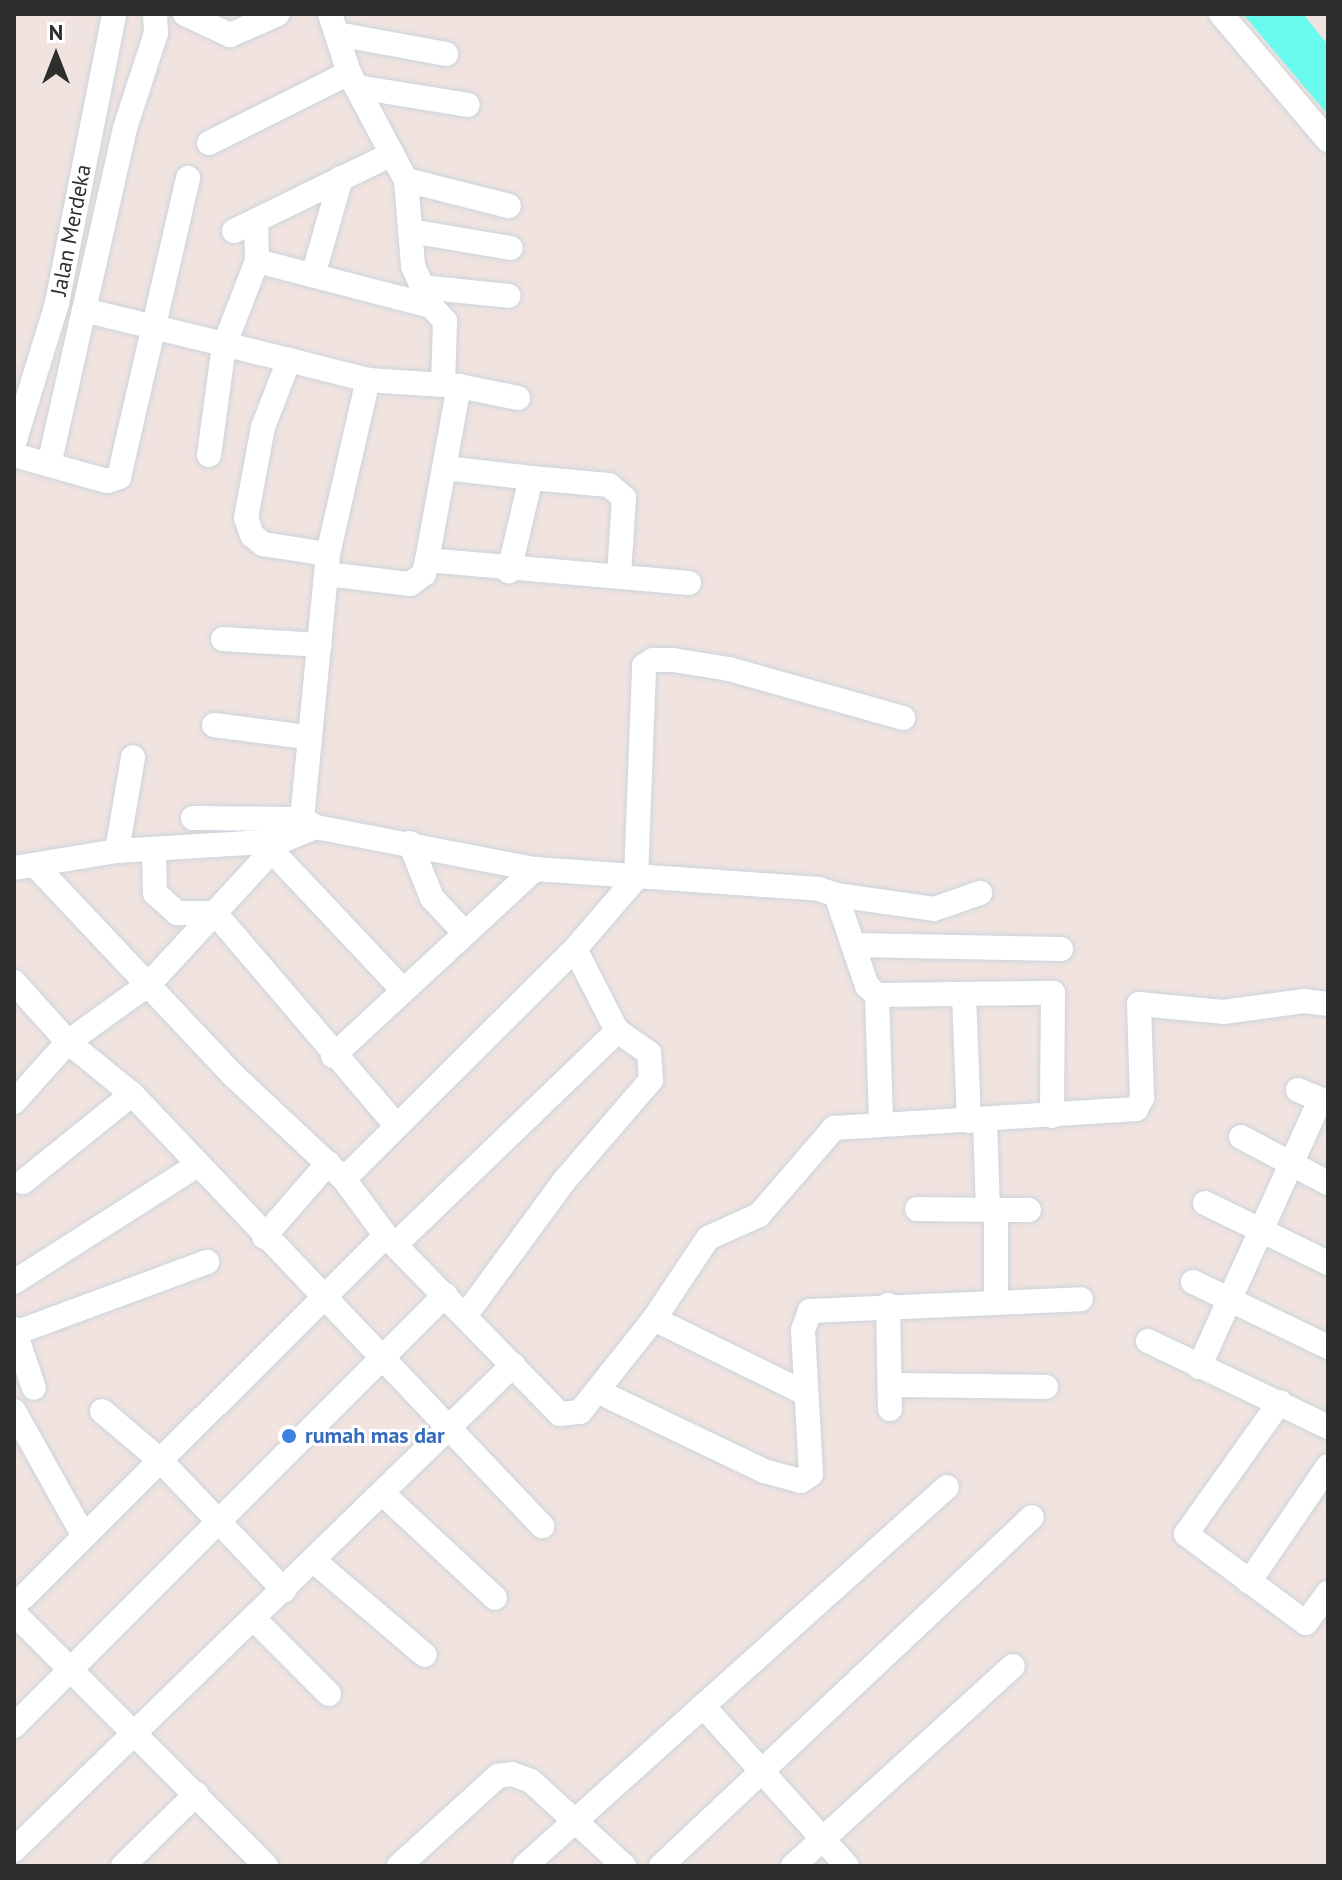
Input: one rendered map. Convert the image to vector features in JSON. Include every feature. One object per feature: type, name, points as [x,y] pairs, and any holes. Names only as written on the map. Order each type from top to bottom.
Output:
[{"type":"street","name":"Jalan Merdeka","points":[[14,443],[57,303],[114,14]]},
{"type":"street","points":[[49,465],[125,128],[156,33],[155,14]]},
{"type":"street","points":[[185,14],[230,35],[278,14]]},
{"type":"street","points":[[1221,14],[1328,140]]},
{"type":"street","points":[[333,24],[446,54]]},
{"type":"street","points":[[289,360],[263,427],[246,518],[263,544],[410,584],[424,574],[446,468],[451,385],[445,321],[426,297],[410,231],[406,180],[353,80],[333,24]]},
{"type":"street","points":[[209,143],[353,80],[468,105]]},
{"type":"street","points":[[209,455],[224,346],[257,261],[245,226],[392,154]]},
{"type":"street","points":[[14,455],[107,481],[119,477],[157,329],[188,178]]},
{"type":"street","points":[[314,272],[341,178]]},
{"type":"street","points":[[406,180],[509,206]]},
{"type":"street","points":[[410,231],[511,248]]},
{"type":"street","points":[[257,261],[426,297],[509,296]]},
{"type":"street","points":[[84,310],[368,380],[451,385],[518,398]]},
{"type":"street","points":[[309,823],[306,737],[328,564],[368,380]]},
{"type":"street","points":[[446,468],[609,485],[624,498],[619,576]]},
{"type":"street","points":[[509,571],[531,478]]},
{"type":"street","points":[[427,560],[509,571],[689,583]]},
{"type":"street","points":[[223,639],[320,645]]},
{"type":"street","points":[[264,1237],[336,1171],[395,1124],[575,949],[636,878],[644,666],[653,660],[729,669],[903,718]]},
{"type":"street","points":[[214,725],[306,737]]},
{"type":"street","points":[[117,851],[133,757]]},
{"type":"street","points":[[193,818],[309,823],[535,869],[636,878],[720,879],[819,889],[836,895],[934,909],[980,893]]},
{"type":"street","points":[[14,1102],[68,1042],[150,983],[276,846],[309,823]]},
{"type":"street","points":[[410,843],[432,898],[465,933]]},
{"type":"street","points":[[24,867],[117,851],[276,846]]},
{"type":"street","points":[[276,846],[402,989]]},
{"type":"street","points":[[154,849],[152,884],[161,899],[177,913],[215,913]]},
{"type":"street","points":[[24,867],[150,983],[234,1076],[336,1171],[390,1240],[560,1414],[580,1412],[654,1319],[708,1238],[759,1215],[827,1132],[841,1126],[1136,1109],[1142,1098],[1139,1004],[1223,1012],[1304,1001],[1328,1004]]},
{"type":"street","points":[[333,1056],[535,869]]},
{"type":"street","points":[[836,895],[867,986],[877,995],[1053,993],[1052,1116]]},
{"type":"street","points":[[215,913],[333,1056],[395,1124]]},
{"type":"street","points":[[853,945],[1061,949]]},
{"type":"street","points":[[465,1316],[565,1180],[651,1080],[649,1053],[617,1031],[575,949]]},
{"type":"street","points":[[14,982],[68,1042],[132,1094],[322,1299],[542,1526]]},
{"type":"street","points":[[877,995],[881,1124]]},
{"type":"street","points":[[964,996],[977,1120],[992,1210],[996,1300]]},
{"type":"street","points":[[14,1606],[322,1299],[617,1031]]},
{"type":"street","points":[[23,1182],[132,1094]]},
{"type":"street","points":[[1199,1367],[1291,1164],[1316,1098]]},
{"type":"street","points":[[1241,1137],[1328,1183]]},
{"type":"street","points":[[14,1282],[198,1165]]},
{"type":"street","points":[[1205,1203],[1328,1263]]},
{"type":"street","points":[[917,1209],[1029,1210]]},
{"type":"street","points":[[34,1388],[15,1331],[207,1262]]},
{"type":"street","points":[[1193,1282],[1328,1347]]},
{"type":"street","points":[[14,1726],[445,1295]]},
{"type":"street","points":[[597,1391],[764,1471],[801,1481],[811,1474],[803,1330],[810,1311],[996,1300],[1081,1299]]},
{"type":"street","points":[[888,1305],[890,1397],[1046,1387]]},
{"type":"street","points":[[654,1319],[805,1393]]},
{"type":"street","points":[[1148,1341],[1328,1427]]},
{"type":"street","points":[[14,1850],[137,1734],[513,1365]]},
{"type":"street","points":[[1280,1402],[1186,1534],[1306,1623],[1328,1593]]},
{"type":"street","points":[[14,1411],[84,1536]]},
{"type":"street","points":[[102,1411],[160,1460],[284,1590]]},
{"type":"street","points":[[1249,1582],[1328,1466]]},
{"type":"street","points":[[525,1866],[947,1487]]},
{"type":"street","points":[[382,1493],[495,1598]]},
{"type":"street","points":[[661,1866],[1032,1517]]},
{"type":"street","points":[[314,1561],[425,1655]]},
{"type":"street","points":[[14,1613],[266,1866]]},
{"type":"street","points":[[254,1619],[329,1694]]},
{"type":"street","points":[[793,1866],[1013,1666]]},
{"type":"street","points":[[703,1706],[847,1866]]},
{"type":"street","points":[[399,1866],[498,1776],[512,1774],[531,1781],[571,1822],[624,1866]]},
{"type":"street","points":[[123,1866],[196,1794]]},
{"type":"water","points":[[1243,14],[1303,14],[1328,45],[1328,115]]},
{"type":"place","name":"rumah mas dar","points":[[289,1436]]}]
